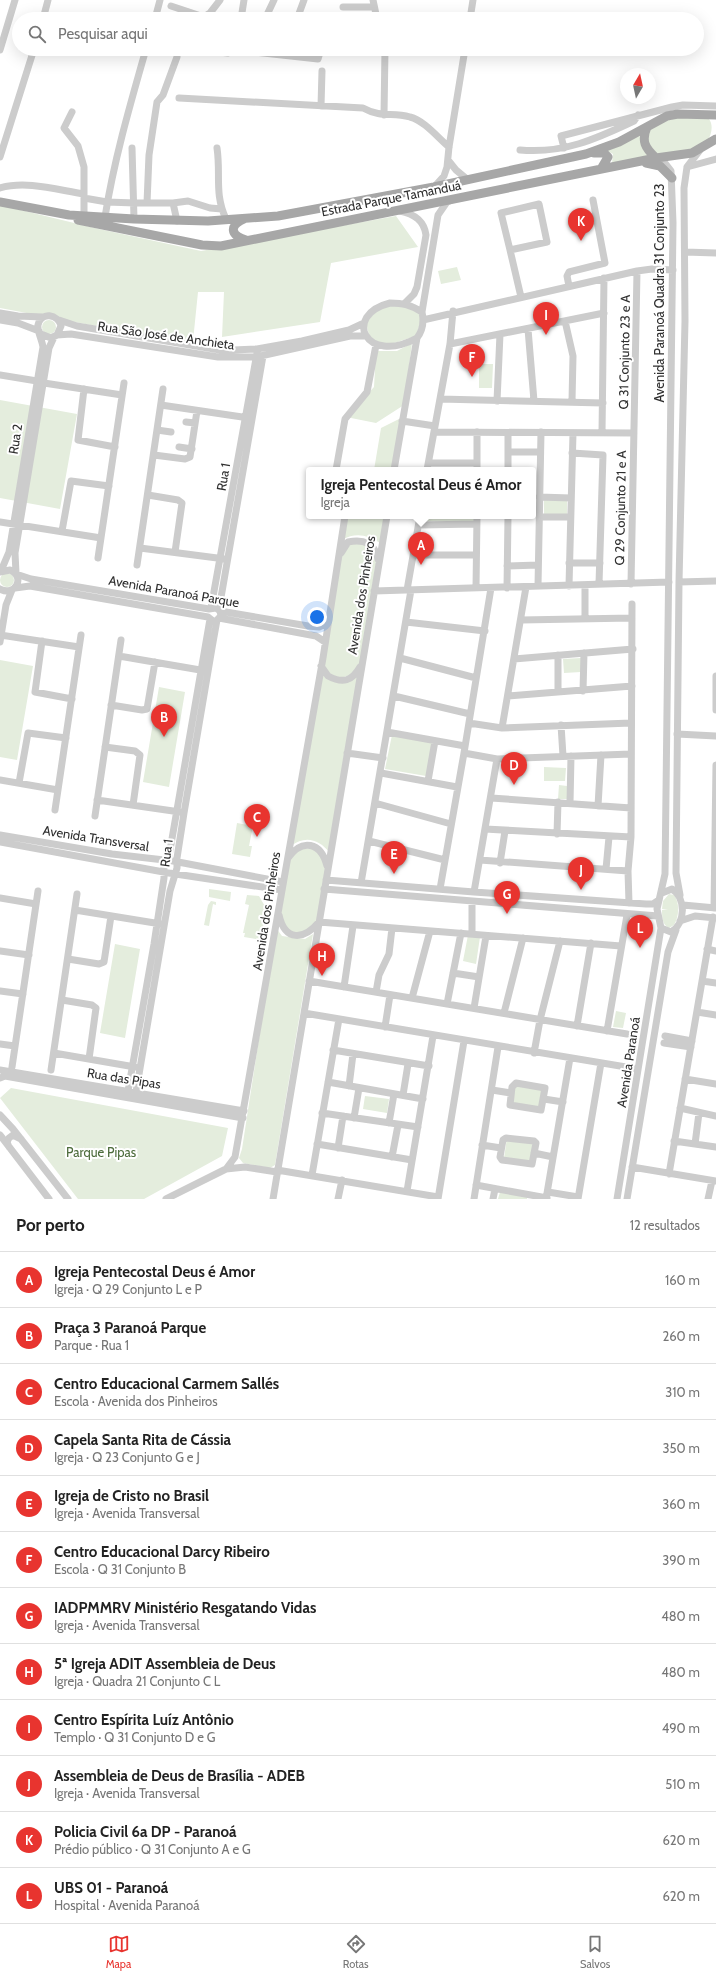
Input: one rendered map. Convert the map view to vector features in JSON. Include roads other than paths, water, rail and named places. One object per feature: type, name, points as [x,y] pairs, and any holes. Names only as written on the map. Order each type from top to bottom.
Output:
[{"type":"main road","name":"Estrada Parque Tamanduá","points":[[0,202],[69,215],[134,219],[177,221],[226,220],[278,216],[434,187],[586,154],[619,142],[667,116],[678,114],[712,114]]},
{"type":"main road","points":[[712,114],[716,122]]},
{"type":"main road","points":[[647,127],[644,139],[645,147],[656,158]]},
{"type":"main road","name":"Estrada Parque Tamanduá","points":[[69,215],[80,221],[202,245],[221,246],[656,158],[679,156],[700,150],[715,137]]},
{"type":"main road","points":[[586,154],[607,154],[608,159],[602,169]]},
{"type":"main road","points":[[602,169],[647,163],[660,166],[672,178]]},
{"type":"main road","points":[[244,219],[236,223],[233,228],[236,237],[247,240]]},
{"type":"street","points":[[0,50],[15,0]]},
{"type":"street","points":[[45,12],[48,0]]},
{"type":"street","points":[[156,12],[160,0]]},
{"type":"street","points":[[211,12],[220,0]]},
{"type":"street","points":[[242,12],[244,0]]},
{"type":"street","points":[[268,12],[274,0]]},
{"type":"street","points":[[300,12],[304,0]]},
{"type":"street","points":[[471,12],[473,0]]},
{"type":"street","points":[[343,8],[374,4]]},
{"type":"street","points":[[171,6],[189,12]]},
{"type":"street","points":[[0,157],[4,140],[32,56]]},
{"type":"street","points":[[105,217],[119,146],[144,56]]},
{"type":"street","points":[[147,203],[149,155],[157,102],[163,96],[177,56]]},
{"type":"street","points":[[302,56],[318,59],[319,56]]},
{"type":"street","points":[[384,115],[385,56]]},
{"type":"street","points":[[434,187],[444,176],[448,160],[464,56]]},
{"type":"street","points":[[321,106],[322,71]]},
{"type":"street","points":[[178,98],[363,108],[374,114],[397,114],[411,117],[419,121],[449,147]]},
{"type":"street","points":[[564,148],[561,136],[604,124],[683,105],[716,106]]},
{"type":"street","points":[[72,112],[64,128],[78,146],[84,167],[84,216]]},
{"type":"street","points":[[520,150],[552,151],[564,148],[608,133],[634,121],[638,115]]},
{"type":"street","points":[[604,124],[608,133]]},
{"type":"street","points":[[132,148],[134,219]]},
{"type":"street","points":[[217,148],[219,161],[218,191],[226,220]]},
{"type":"street","points":[[627,1199],[668,952],[680,921],[683,905],[676,874],[678,621],[684,419],[684,188],[687,167],[700,150]]},
{"type":"street","name":"Avenida Paranoá Quadra 31 Conjunto 23","points":[[656,158],[664,162],[671,171],[674,270],[665,874],[658,916],[661,928]]},
{"type":"street","points":[[687,167],[716,159]]},
{"type":"street","points":[[448,160],[456,170],[468,180]]},
{"type":"street","points":[[0,188],[12,185],[25,185],[84,196],[107,202],[173,203],[188,201],[210,208],[222,209]]},
{"type":"street","points":[[394,467],[418,338],[422,328],[422,316],[438,215],[447,202],[453,199]]},
{"type":"street","points":[[569,286],[567,276],[569,272],[605,263],[593,200]]},
{"type":"street","points":[[173,203],[177,221]]},
{"type":"street","points":[[510,250],[547,242],[540,204],[501,213],[521,297]]},
{"type":"street","points":[[396,210],[408,213],[418,218],[425,228],[426,234],[417,287],[414,294],[405,303],[383,305],[368,316],[364,323],[363,330],[366,336],[376,345],[398,346],[418,338]]},
{"type":"street","points":[[673,223],[679,218],[684,222]]},
{"type":"street","points":[[685,252],[716,253]]},
{"type":"street","points":[[405,303],[422,316],[453,312],[637,271],[652,269],[674,270]]},
{"type":"street","name":"Q 31 Conjunto 23 e A","points":[[634,434],[637,271]]},
{"type":"street","points":[[602,433],[604,278]]},
{"type":"street","points":[[453,312],[450,344],[428,466],[477,467],[477,432]]},
{"type":"street","name":"Rua São José de Anchieta","points":[[0,313],[43,317],[50,315],[59,320],[77,326],[220,350],[257,349],[349,330],[364,323]]},
{"type":"street","points":[[450,344],[604,313]]},
{"type":"street","points":[[40,333],[39,322],[43,317]]},
{"type":"street","name":"Rua São José de Anchieta","points":[[0,320],[18,323],[40,333],[47,338],[72,334],[218,357],[260,357],[350,336],[366,336]]},
{"type":"street","points":[[56,336],[61,326],[59,320]]},
{"type":"street","points":[[565,321],[573,356],[572,402]]},
{"type":"street","points":[[528,329],[534,401]]},
{"type":"street","name":"Rua 2","points":[[40,333],[43,347],[41,381]]},
{"type":"street","points":[[497,401],[500,334]]},
{"type":"street","name":"Rua 2","points":[[16,574],[15,553],[17,525],[41,381],[49,348],[56,336]]},
{"type":"street","points":[[337,467],[345,419],[367,392],[376,345]]},
{"type":"street","name":"Rua 1","points":[[161,924],[164,872],[180,812],[216,616],[224,559],[260,357],[257,349]]},
{"type":"street","points":[[0,376],[41,381],[122,396]]},
{"type":"street","points":[[98,558],[124,383]]},
{"type":"street","points":[[672,386],[674,391],[677,392],[684,387]]},
{"type":"street","points":[[84,389],[78,440],[115,447]]},
{"type":"street","points":[[138,564],[163,389]]},
{"type":"street","points":[[440,399],[602,403]]},
{"type":"street","points":[[671,406],[677,401],[684,406]]},
{"type":"street","points":[[161,405],[248,418]]},
{"type":"street","points":[[154,455],[187,459],[190,457],[197,411]]},
{"type":"street","points":[[402,421],[435,429],[477,432],[634,434]]},
{"type":"street","points":[[186,422],[195,423]]},
{"type":"street","points":[[157,430],[171,432]]},
{"type":"street","points":[[538,586],[538,497],[541,432]]},
{"type":"street","points":[[508,433],[508,467]]},
{"type":"street","points":[[569,586],[573,433]]},
{"type":"street","name":"Q 29 Conjunto 21 e A","points":[[631,584],[634,434]]},
{"type":"street","points":[[179,447],[192,449]]},
{"type":"street","points":[[508,452],[540,452]]},
{"type":"street","points":[[572,453],[603,454],[599,584]]},
{"type":"street","points":[[62,532],[70,482],[75,481],[109,486]]},
{"type":"street","points":[[148,495],[178,500],[182,503],[175,552]]},
{"type":"street","points":[[538,497],[571,498]]},
{"type":"street","points":[[538,517],[570,517]]},
{"type":"street","name":"Avenida dos Pinheiros","points":[[226,1169],[235,1157],[244,1114],[286,862],[323,658],[327,624],[345,519]]},
{"type":"street","name":"Avenida dos Pinheiros","points":[[273,1199],[386,519]]},
{"type":"street","points":[[361,883],[406,622],[419,519]]},
{"type":"street","points":[[476,588],[477,519]]},
{"type":"street","points":[[507,588],[508,519]]},
{"type":"street","points":[[0,522],[101,538]]},
{"type":"street","points":[[418,525],[477,524]]},
{"type":"street","name":"Rua 2","points":[[1,571],[9,552],[17,525]]},
{"type":"street","points":[[339,556],[348,542],[363,541],[373,545],[377,552],[378,564]]},
{"type":"street","points":[[140,548],[224,559]]},
{"type":"street","points":[[414,555],[476,556]]},
{"type":"street","name":"Rua 1","points":[[216,616],[207,613],[210,608],[224,559]]},
{"type":"street","points":[[569,563],[600,564]]},
{"type":"street","points":[[507,566],[538,565]]},
{"type":"street","name":"Avenida Paranoá Parque","points":[[1,571],[10,570],[16,574],[31,579],[210,608]]},
{"type":"street","points":[[16,574],[18,582],[6,605],[0,637],[42,641],[79,647]]},
{"type":"street","points":[[679,582],[716,581]]},
{"type":"street","points":[[374,591],[669,582]]},
{"type":"street","points":[[585,585],[585,619]]},
{"type":"street","name":"Avenida Paranoá Parque","points":[[0,589],[5,591],[30,586],[216,616],[316,636],[325,642]]},
{"type":"street","points":[[502,728],[526,587]]},
{"type":"street","points":[[440,889],[457,787],[465,750],[491,588]]},
{"type":"street","points":[[629,903],[628,871],[631,837],[630,754],[633,649],[632,604]]},
{"type":"street","name":"Avenida Paranoá Parque","points":[[216,616],[319,627],[327,624]]},
{"type":"street","points":[[521,620],[632,618]]},
{"type":"street","points":[[668,620],[675,625],[678,621]]},
{"type":"street","points":[[406,622],[485,631]]},
{"type":"street","points":[[668,637],[674,634],[678,637]]},
{"type":"street","points":[[55,810],[81,635]]},
{"type":"street","points":[[95,816],[121,640]]},
{"type":"street","points":[[42,641],[34,690],[39,694],[72,699]]},
{"type":"street","points":[[514,659],[633,649]]},
{"type":"street","points":[[583,691],[584,653]]},
{"type":"street","points":[[558,655],[558,692]]},
{"type":"street","points":[[118,656],[205,670]]},
{"type":"street","points":[[323,658],[321,666],[324,673],[334,679],[342,681],[355,676],[362,663]]},
{"type":"street","points":[[400,658],[476,678]]},
{"type":"street","points":[[111,705],[146,710],[155,662]]},
{"type":"street","points":[[716,676],[716,710]]},
{"type":"street","points":[[508,696],[632,686]]},
{"type":"street","points":[[394,696],[470,714]]},
{"type":"street","points":[[667,721],[674,724],[677,722]]},
{"type":"street","points":[[469,723],[502,728],[561,725],[631,726]]},
{"type":"street","points":[[561,725],[567,756],[570,803]]},
{"type":"street","points":[[387,732],[435,741],[497,759],[536,756],[630,754]]},
{"type":"street","points":[[19,783],[28,733],[66,738]]},
{"type":"street","points":[[677,734],[716,736]]},
{"type":"street","points":[[428,781],[435,741]]},
{"type":"street","points":[[105,747],[135,751],[140,754],[133,805]]},
{"type":"street","points":[[347,753],[383,758]]},
{"type":"street","points":[[598,806],[600,755]]},
{"type":"street","points":[[474,892],[497,759]]},
{"type":"street","points":[[667,760],[674,759],[677,765]]},
{"type":"street","points":[[683,905],[715,908],[716,765]]},
{"type":"street","points":[[381,773],[457,787]]},
{"type":"street","points":[[0,780],[58,790]]},
{"type":"street","points":[[491,798],[631,808]]},
{"type":"street","points":[[97,800],[180,812]]},
{"type":"street","points":[[557,834],[558,802]]},
{"type":"street","points":[[375,804],[451,824]]},
{"type":"street","name":"Rua 1","points":[[128,1094],[136,1067],[161,924],[176,873],[180,812]]},
{"type":"street","points":[[485,829],[609,837],[631,837]]},
{"type":"street","points":[[500,863],[505,831]]},
{"type":"street","name":"Avenida Transversal","points":[[0,835],[166,861],[282,886]]},
{"type":"street","points":[[606,869],[609,837]]},
{"type":"street","points":[[369,841],[445,860]]},
{"type":"street","name":"Avenida Transversal","points":[[0,842],[164,872],[282,886]]},
{"type":"street","points":[[286,862],[298,848],[311,846],[317,848],[322,854],[328,870]]},
{"type":"street","points":[[480,860],[500,863],[628,871]]},
{"type":"street","points":[[326,880],[629,903],[653,904],[672,889],[680,897]]},
{"type":"street","points":[[413,887],[417,890],[413,898]]},
{"type":"street","points":[[430,898],[424,895],[424,890],[431,888]]},
{"type":"street","points":[[324,889],[413,898],[557,908],[627,915],[658,916]]},
{"type":"street","points":[[12,1067],[38,891]]},
{"type":"street","points":[[51,1070],[77,894]]},
{"type":"street","points":[[0,898],[36,904]]},
{"type":"street","points":[[557,908],[561,902],[558,898]]},
{"type":"street","points":[[571,898],[568,903],[571,910]]},
{"type":"street","points":[[472,902],[472,934]]},
{"type":"street","points":[[75,910],[161,924]]},
{"type":"street","points":[[278,912],[283,927],[294,935],[307,933],[319,922],[353,926],[621,946]]},
{"type":"street","points":[[607,1030],[627,915]]},
{"type":"street","points":[[68,959],[98,964],[104,962],[111,916]]},
{"type":"street","points":[[669,1174],[707,949],[714,917],[695,916],[680,921]]},
{"type":"street","points":[[344,987],[353,926]]},
{"type":"street","points":[[376,992],[379,975],[389,954],[392,928]]},
{"type":"street","points":[[661,928],[669,932],[676,930]]},
{"type":"street","name":"Avenida Paranoá","points":[[617,1199],[661,928]]},
{"type":"street","points":[[412,998],[430,931]]},
{"type":"street","points":[[447,1004],[461,933]]},
{"type":"street","points":[[474,1008],[486,936]]},
{"type":"street","points":[[504,1013],[523,938]]},
{"type":"street","points":[[534,1052],[540,1020],[560,941]]},
{"type":"street","points":[[577,1026],[591,943]]},
{"type":"street","points":[[707,949],[716,950]]},
{"type":"street","points":[[0,951],[28,955]]},
{"type":"street","points":[[453,973],[479,977]]},
{"type":"street","points":[[309,981],[626,1034]]},
{"type":"street","points":[[702,981],[716,984]]},
{"type":"street","points":[[0,991],[23,994]]},
{"type":"street","points":[[385,1027],[390,995]]},
{"type":"street","points":[[62,1000],[92,1005],[96,1008],[89,1059]]},
{"type":"street","points":[[697,1012],[716,1015]]},
{"type":"street","points":[[304,1013],[498,1047],[638,1069]]},
{"type":"street","points":[[312,1175],[338,1019]]},
{"type":"street","points":[[407,1191],[433,1036]]},
{"type":"street","points":[[664,1040],[692,1044]]},
{"type":"street","points":[[166,1199],[226,1169],[245,1167],[312,1175],[407,1191],[438,1198],[464,1041]]},
{"type":"street","points":[[0,1044],[15,1046]]},
{"type":"street","points":[[474,1199],[498,1047]]},
{"type":"street","points":[[333,1050],[408,1064],[429,1066]]},
{"type":"street","points":[[54,1053],[136,1067]]},
{"type":"street","points":[[349,1086],[353,1054]]},
{"type":"street","points":[[547,1196],[564,1102],[570,1058]]},
{"type":"street","points":[[476,1185],[528,1197],[547,1196],[578,1198],[601,1063]]},
{"type":"street","points":[[404,1095],[408,1064]]},
{"type":"street","name":"Rua 1","points":[[135,1095],[136,1067]]},
{"type":"street","name":"Rua das Pipas","points":[[0,1070],[128,1094]]},
{"type":"street","name":"Rua das Pipas","points":[[0,1078],[5,1076],[135,1095],[244,1114]]},
{"type":"street","points":[[685,1079],[716,1084]]},
{"type":"street","points":[[328,1082],[423,1099]]},
{"type":"street","points":[[514,1084],[545,1088],[544,1099],[541,1110],[510,1105],[511,1093],[514,1084]]},
{"type":"street","points":[[354,1118],[359,1088]]},
{"type":"street","points":[[492,1090],[511,1093]]},
{"type":"street","points":[[389,1123],[394,1094]]},
{"type":"street","points":[[544,1099],[564,1102]]},
{"type":"street","points":[[680,1108],[716,1116]]},
{"type":"street","points":[[322,1113],[418,1127]]},
{"type":"street","points":[[695,1144],[699,1113]]},
{"type":"street","points":[[0,1115],[21,1139],[68,1199]]},
{"type":"street","points":[[338,1148],[343,1116]]},
{"type":"street","points":[[631,1116],[636,1121],[640,1117]]},
{"type":"street","points":[[392,1157],[398,1124]]},
{"type":"street","points":[[628,1132],[633,1129],[637,1134]]},
{"type":"street","points":[[0,1135],[49,1199]]},
{"type":"street","points":[[9,1147],[7,1142],[9,1138],[13,1136],[21,1139]]},
{"type":"street","points":[[506,1138],[534,1141],[536,1143],[532,1164],[530,1165],[502,1160],[501,1148],[503,1140],[506,1138]]},
{"type":"street","points":[[674,1141],[716,1147]]},
{"type":"street","points":[[317,1144],[412,1160]]},
{"type":"street","points":[[482,1145],[501,1148]]},
{"type":"street","points":[[534,1153],[553,1157]]},
{"type":"street","points":[[632,1167],[714,1181],[708,1199]]},
{"type":"street","points":[[338,1199],[342,1180]]},
{"type":"street","points":[[493,1199],[495,1189]]},
{"type":"place","name":"Policia Civil 6a DP - Paranoá","points":[[581,241]]},
{"type":"place","name":"Centro Espírita Luíz Antônio","points":[[546,335]]},
{"type":"place","name":"Centro Educacional Darcy Ribeiro","points":[[472,377]]},
{"type":"place","name":"Igreja Pentecostal Deus é Amor","points":[[421,565]]},
{"type":"place","name":"Praça 3 Paranoá Parque","points":[[164,737]]},
{"type":"place","name":"Capela Santa Rita de Cássia","points":[[514,785]]},
{"type":"place","name":"Centro Educacional Carmem Sallés","points":[[257,837]]},
{"type":"place","name":"Igreja de Cristo no Brasil","points":[[394,874]]},
{"type":"place","name":"Assembleia de Deus de Brasília - ADEB","points":[[581,890]]},
{"type":"place","name":"IADPMMRV Ministério Resgatando Vidas","points":[[507,914]]},
{"type":"place","name":"UBS 01 - Paranoá","points":[[640,948]]},
{"type":"place","name":"5ª Igreja ADIT Assembleia de Deus","points":[[322,976]]},
{"type":"park label","name":"Parque Pipas","points":[[101,1152]]}]
